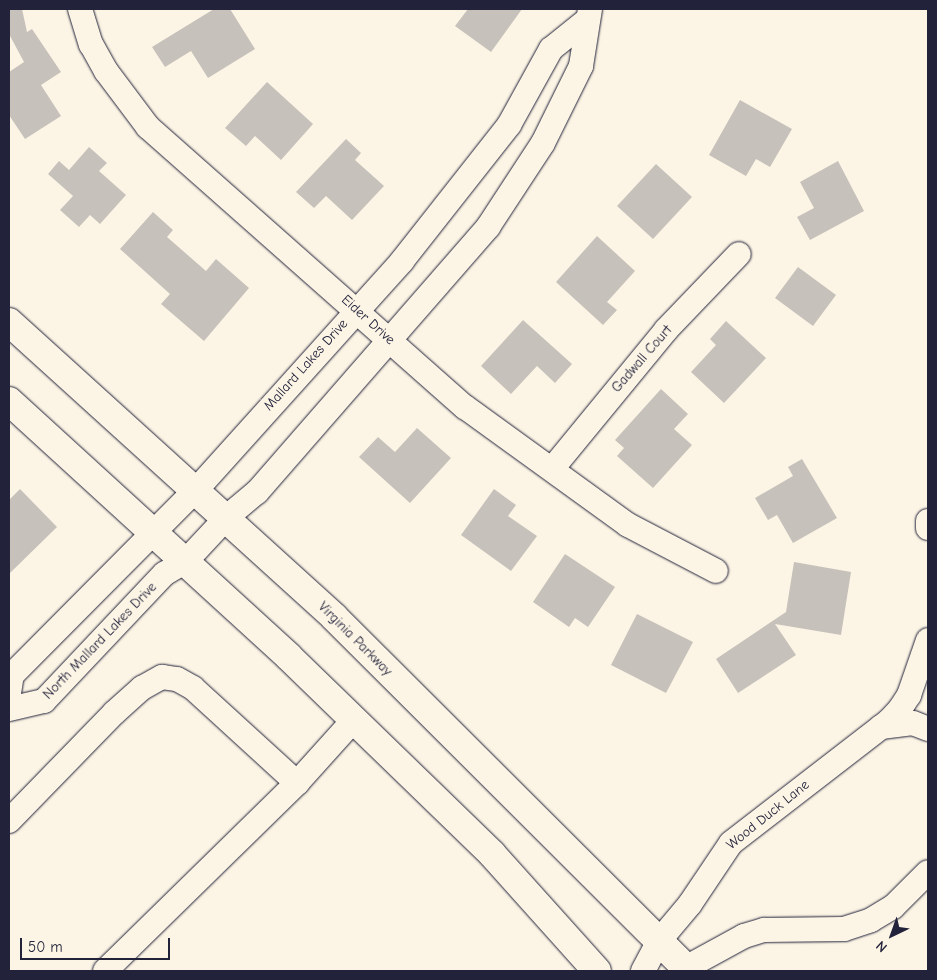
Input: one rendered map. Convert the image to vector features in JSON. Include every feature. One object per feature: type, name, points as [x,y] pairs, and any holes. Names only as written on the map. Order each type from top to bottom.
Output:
[{"type":"main road","name":"Virginia Parkway","points":[[9,322],[227,517],[334,617],[580,866],[659,941],[685,970]]},
{"type":"main road","points":[[9,401],[289,657],[352,722],[492,854],[597,971]]},
{"type":"street","name":"Eider Drive","points":[[80,9],[91,44],[106,71],[148,127],[357,309],[465,407],[552,468],[628,525],[716,571]]},
{"type":"street","name":"Mallard Lakes Drive","points":[[9,693],[12,675],[196,490],[402,261],[509,125],[551,49],[588,15]]},
{"type":"street","name":"Mallard Lakes Drive","points":[[186,561],[227,517],[257,492],[488,228],[543,143],[581,66],[588,15]]},
{"type":"street","name":"Gadwall Court","points":[[552,468],[666,330],[739,254]]},
{"type":"street","points":[[928,521],[928,528]]},
{"type":"street","name":"North Mallard Lakes Drive","points":[[9,709],[44,702],[164,574],[186,561]]},
{"type":"street","name":"Wood Duck Lane","points":[[643,971],[659,941],[690,904],[731,842],[881,727],[909,695],[928,640]]},
{"type":"street","points":[[9,821],[114,713],[142,688],[162,678],[177,679],[193,688],[297,783]]},
{"type":"street","points":[[105,971],[297,783],[352,722]]},
{"type":"street","points":[[881,727],[913,723],[928,729]]},
{"type":"street","points":[[685,970],[744,936],[764,930],[844,929],[871,920],[893,907],[928,872]]},
{"type":"building","points":[[9,9],[22,9],[27,32],[32,29],[61,72],[41,85],[61,116],[25,139],[9,115],[9,72],[24,62],[9,34]]},
{"type":"building","points":[[214,9],[230,9],[255,49],[208,78],[191,51],[165,67],[152,47]]},
{"type":"building","points":[[468,9],[522,9],[491,52],[455,26]]},
{"type":"building","points":[[267,82],[313,124],[281,160],[255,136],[246,146],[225,128]]},
{"type":"building","points":[[740,100],[792,129],[770,167],[756,159],[746,176],[709,155]]},
{"type":"building","points":[[346,139],[361,153],[355,160],[384,186],[352,220],[326,196],[314,208],[296,192]]},
{"type":"building","points":[[89,147],[107,163],[99,171],[126,195],[100,224],[90,215],[79,227],[60,210],[73,196],[48,174],[59,161],[69,170]]},
{"type":"building","points":[[838,161],[864,211],[810,240],[797,217],[814,208],[800,182]]},
{"type":"building","points":[[656,164],[692,197],[653,239],[617,206]]},
{"type":"building","points":[[153,212],[173,230],[167,237],[206,271],[216,259],[249,288],[204,341],[161,304],[170,294],[120,249]]},
{"type":"building","points":[[597,236],[635,271],[607,302],[617,310],[603,325],[556,282]]},
{"type":"building","points":[[798,267],[836,295],[813,326],[775,298]]},
{"type":"building","points":[[523,320],[572,364],[555,383],[537,366],[511,394],[481,366]]},
{"type":"building","points":[[726,321],[766,358],[724,403],[691,372],[716,345],[710,339]]},
{"type":"building","points":[[661,389],[688,414],[674,429],[692,445],[653,488],[617,456],[624,448],[615,440]]},
{"type":"building","points":[[417,428],[451,458],[410,503],[359,457],[378,437],[395,452]]},
{"type":"building","points":[[802,459],[837,518],[793,543],[777,515],[768,520],[755,498],[793,476],[788,467]]},
{"type":"building","points":[[20,489],[57,527],[9,574],[9,500]]},
{"type":"building","points":[[494,489],[516,505],[508,516],[537,536],[511,571],[461,535]]},
{"type":"building","points":[[565,554],[615,587],[588,627],[575,618],[569,627],[533,602]]},
{"type":"building","points":[[794,562],[851,572],[841,635],[775,624],[796,655],[738,693],[716,659],[786,612]]},
{"type":"building","points":[[637,614],[693,642],[666,693],[611,665]]}]
